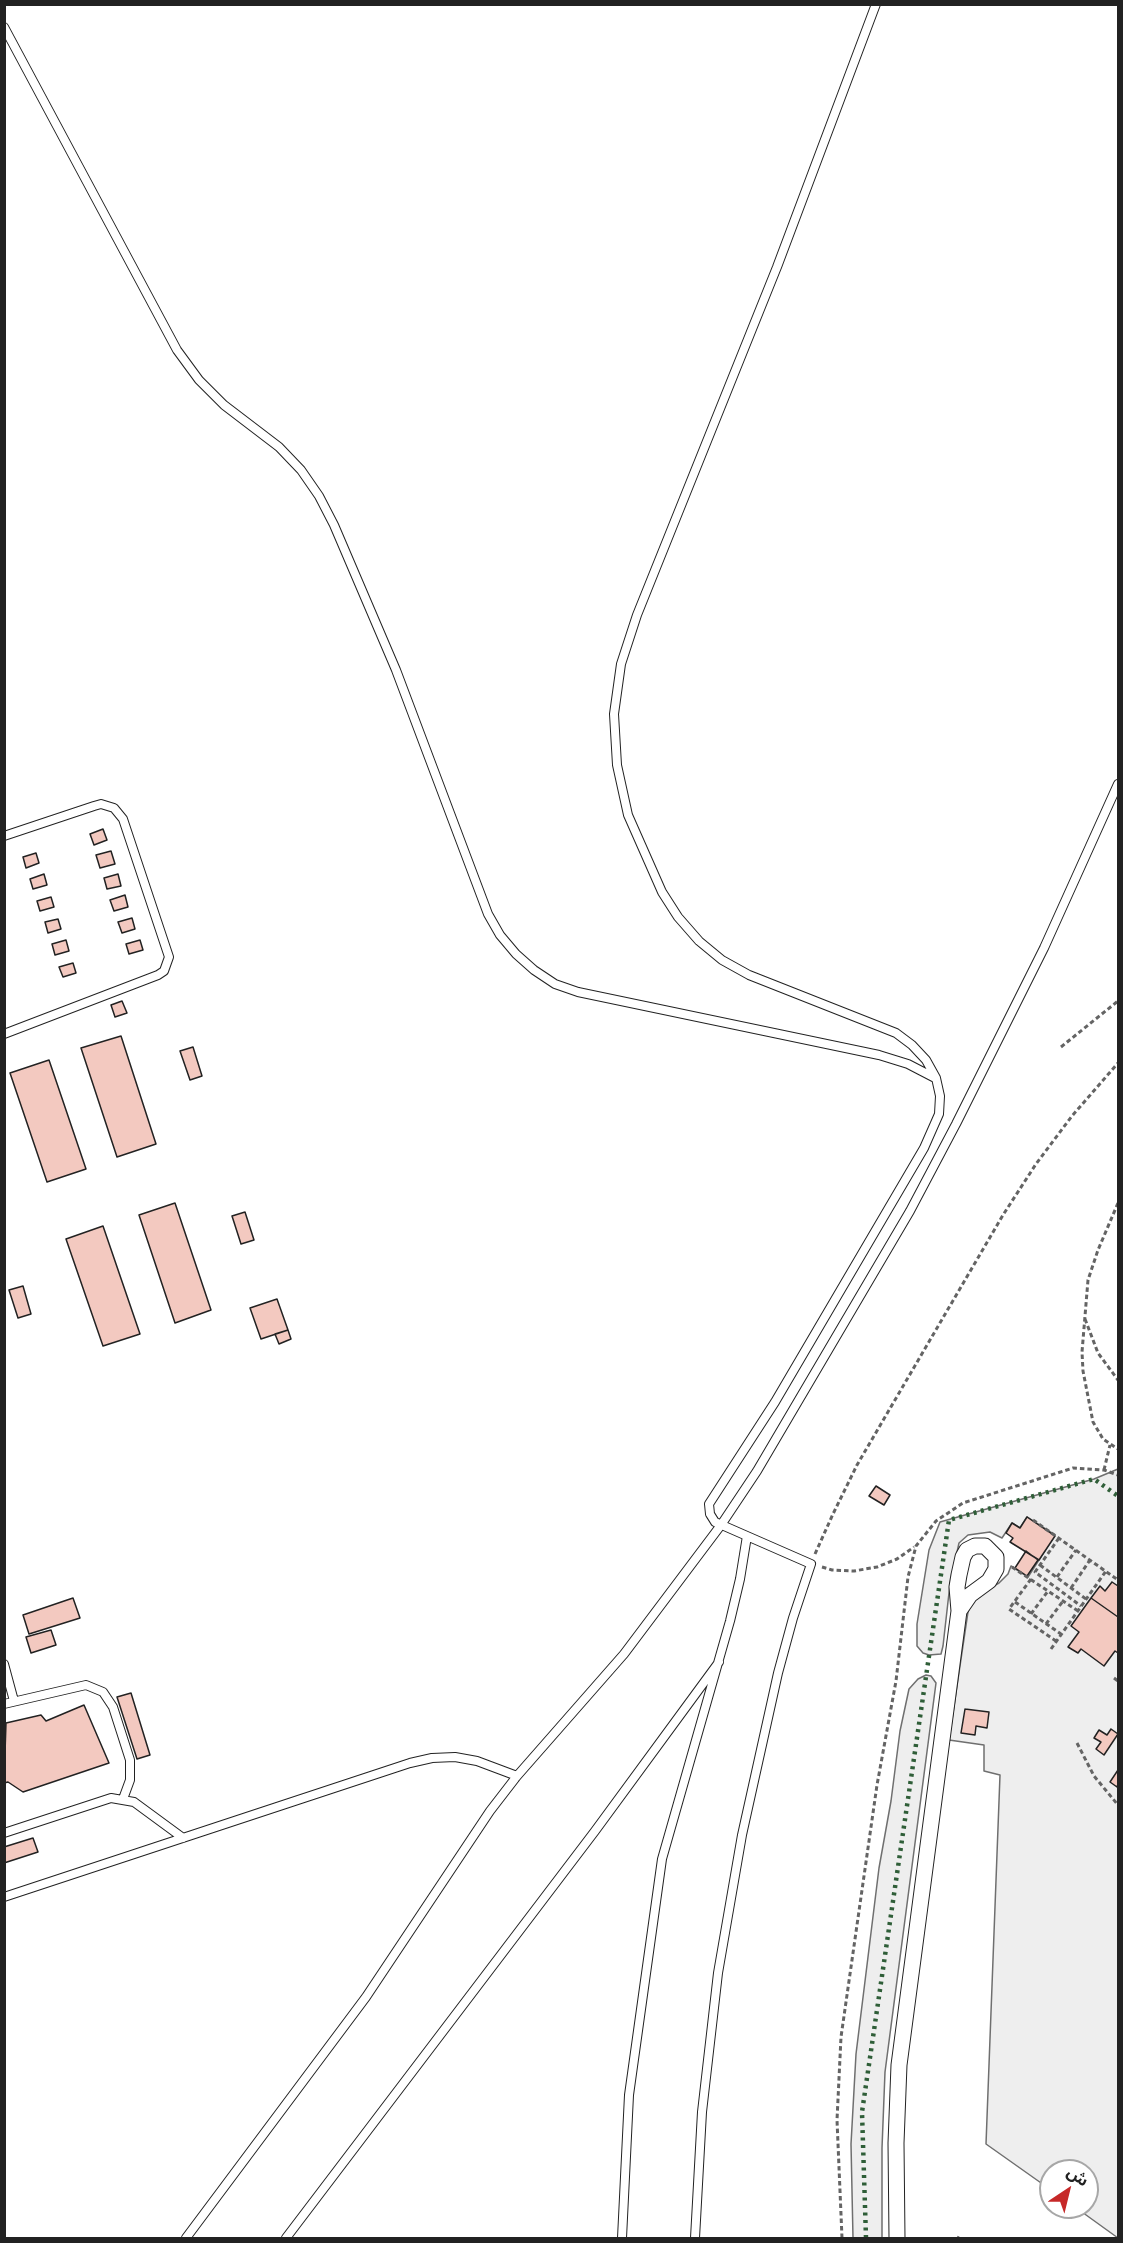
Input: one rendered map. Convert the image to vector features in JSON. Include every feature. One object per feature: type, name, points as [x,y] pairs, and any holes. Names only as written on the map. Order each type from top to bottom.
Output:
[{"type":"street","points":[[897,2238],[897,2104],[900,2055],[959,1611],[957,1587],[964,1553],[971,1547],[980,1545],[990,1549],[996,1557],[994,1575],[970,1595],[959,1611]]},
{"type":"lane","points":[[695,2238],[702,2112],[720,1961],[742,1835],[778,1674],[811,1564],[715,1522],[708,1504],[775,1402],[924,1148],[939,1114],[940,1096],[936,1078],[926,1060],[896,1033],[749,975],[722,960],[678,917],[662,891],[628,815],[617,765],[614,714],[621,664],[637,615],[777,267],[876,4]]},
{"type":"lane","points":[[4,27],[177,350],[199,380],[224,405],[279,447],[301,470],[319,496],[334,525],[396,670],[488,914],[500,935],[516,954],[555,984],[578,992],[879,1055],[909,1064],[936,1078]]},
{"type":"lane","points":[[186,2238],[366,1997],[477,1829],[517,1776],[624,1654],[721,1525],[757,1471],[910,1211],[1010,1017],[1119,784]]},
{"type":"lane","points":[[4,836],[101,804],[114,808],[123,819],[169,957],[164,971],[158,975],[4,1034]]},
{"type":"lane","points":[[622,2238],[628,2095],[662,1859],[719,1662],[740,1579],[747,1536]]},
{"type":"lane","points":[[286,2238],[595,1831],[719,1662]]},
{"type":"lane","points":[[4,1664],[14,1701]]},
{"type":"lane","points":[[4,1704],[86,1685],[103,1692],[110,1698],[129,1760],[130,1780],[123,1799]]},
{"type":"lane","points":[[4,1897],[410,1762],[455,1757],[499,1767],[517,1776]]},
{"type":"lane","points":[[4,1833],[100,1800],[123,1799],[144,1808],[183,1838]]},
{"type":"path","points":[[1061,1047],[1119,1001]]},
{"type":"path","points":[[1119,1063],[1072,1116],[1036,1164],[1003,1215],[858,1465],[811,1564],[832,1570],[854,1571],[877,1567],[897,1559],[916,1546],[936,1521],[963,1503],[1065,1470],[1089,1468],[1104,1470],[1119,1476]]},
{"type":"path","points":[[1119,1203],[1098,1250],[1088,1280],[1084,1314],[1083,1371],[1090,1412],[1097,1431],[1110,1445],[1119,1449]]},
{"type":"path","points":[[1084,1314],[1089,1334],[1098,1353],[1119,1380]]},
{"type":"path","points":[[1104,1470],[1110,1445]]},
{"type":"path","points":[[1034,1520],[1119,1580]]},
{"type":"path","points":[[1059,1538],[1035,1572],[1081,1606]]},
{"type":"path","points":[[842,2238],[837,2120],[841,2037],[877,1785],[896,1681],[908,1577],[916,1546]]},
{"type":"path","points":[[1057,1577],[1076,1550]]},
{"type":"path","points":[[996,1557],[1078,1611]]},
{"type":"path","points":[[1071,1588],[1090,1560]]},
{"type":"path","points":[[1040,1565],[1086,1599]]},
{"type":"path","points":[[1051,1649],[1106,1571]]},
{"type":"path","points":[[1031,1579],[1010,1609],[1056,1641]]},
{"type":"path","points":[[1031,1614],[1048,1590]]},
{"type":"path","points":[[1046,1624],[1063,1601]]},
{"type":"path","points":[[1014,1602],[1061,1634]]},
{"type":"path","points":[[1114,1678],[1119,1681]]},
{"type":"path","points":[[1077,1743],[1094,1776],[1119,1805]]},
{"type":"shaded area","points":[[1118,1469],[1118,2238],[1092,2219],[1099,2219],[1099,2159],[1039,2159],[1039,2182],[986,2144],[1000,1775],[984,1771],[984,1745],[949,1740],[968,1612],[972,1602],[981,1593],[999,1583],[1008,1574],[1011,1566],[1028,1577],[1055,1535],[1027,1517],[1020,1528],[1012,1523],[1002,1538],[990,1532],[968,1535],[959,1543],[950,1584],[941,1654],[923,1653],[917,1646],[917,1624],[929,1550],[940,1522],[1094,1479]]},
{"type":"shaded area","points":[[926,1675],[931,1676],[936,1683],[885,2072],[882,2238],[853,2238],[851,2144],[856,2054],[879,1868],[900,1731],[909,1689],[918,1679]]},
{"type":"building","points":[[103,829],[107,840],[94,845],[90,834]]},
{"type":"building","points":[[111,851],[115,864],[100,868],[96,855]]},
{"type":"building","points":[[36,853],[39,863],[26,868],[23,857]]},
{"type":"building","points":[[44,874],[47,885],[33,889],[30,879]]},
{"type":"building","points":[[118,874],[121,886],[107,889],[104,878]]},
{"type":"building","points":[[125,895],[128,907],[114,911],[110,900]]},
{"type":"building","points":[[51,897],[54,907],[40,911],[37,901]]},
{"type":"building","points":[[132,918],[135,929],[122,933],[118,922]]},
{"type":"building","points":[[58,919],[61,929],[48,933],[45,922]]},
{"type":"building","points":[[66,940],[69,951],[55,955],[52,944]]},
{"type":"building","points":[[140,940],[143,950],[129,954],[126,944]]},
{"type":"building","points":[[73,963],[76,973],[63,977],[59,967]]},
{"type":"building","points":[[122,1001],[127,1013],[115,1017],[111,1005]]},
{"type":"building","points":[[121,1036],[156,1144],[117,1157],[81,1048]]},
{"type":"building","points":[[193,1047],[202,1076],[190,1080],[180,1051]]},
{"type":"building","points":[[49,1060],[86,1169],[47,1182],[10,1073]]},
{"type":"building","points":[[175,1203],[211,1310],[175,1323],[139,1215]]},
{"type":"building","points":[[245,1212],[254,1240],[241,1244],[232,1216]]},
{"type":"building","points":[[103,1226],[140,1334],[103,1346],[66,1239]]},
{"type":"building","points":[[23,1286],[31,1314],[18,1318],[9,1290]]},
{"type":"building","points":[[277,1299],[288,1330],[261,1339],[250,1308]]},
{"type":"building","points":[[288,1330],[291,1339],[279,1344],[275,1334]]},
{"type":"building","points":[[876,1486],[890,1495],[884,1505],[869,1496]]},
{"type":"building","points":[[1027,1517],[1055,1536],[1039,1560],[1010,1542],[1013,1538],[1006,1533],[1012,1523],[1020,1528]]},
{"type":"building","points":[[1026,1551],[1038,1560],[1027,1576],[1015,1568]]},
{"type":"building","points":[[1112,1582],[1118,1586],[1118,1617],[1091,1598],[1100,1586],[1105,1591]]},
{"type":"building","points":[[73,1598],[80,1618],[29,1634],[23,1615]]},
{"type":"building","points":[[1091,1598],[1118,1617],[1118,1653],[1115,1651],[1104,1666],[1081,1649],[1078,1653],[1068,1647],[1079,1632],[1071,1626]]},
{"type":"building","points":[[51,1630],[56,1645],[31,1653],[26,1637]]},
{"type":"building","points":[[131,1693],[150,1755],[137,1759],[117,1697]]},
{"type":"building","points":[[84,1705],[109,1763],[23,1792],[8,1782],[4,1783],[6,1723],[41,1715],[46,1721]]},
{"type":"building","points":[[965,1709],[989,1712],[987,1728],[976,1726],[975,1735],[961,1733]]},
{"type":"building","points":[[1111,1729],[1118,1734],[1104,1755],[1096,1749],[1101,1742],[1094,1738],[1099,1730],[1107,1735]]},
{"type":"building","points":[[1118,1770],[1118,1784],[1117,1787],[1110,1782]]},
{"type":"building","points":[[33,1838],[38,1852],[4,1863],[4,1847]]},
{"type":"hedge","points":[[866,2238],[862,2112],[949,1520],[1094,1479],[1118,1496]]}]
